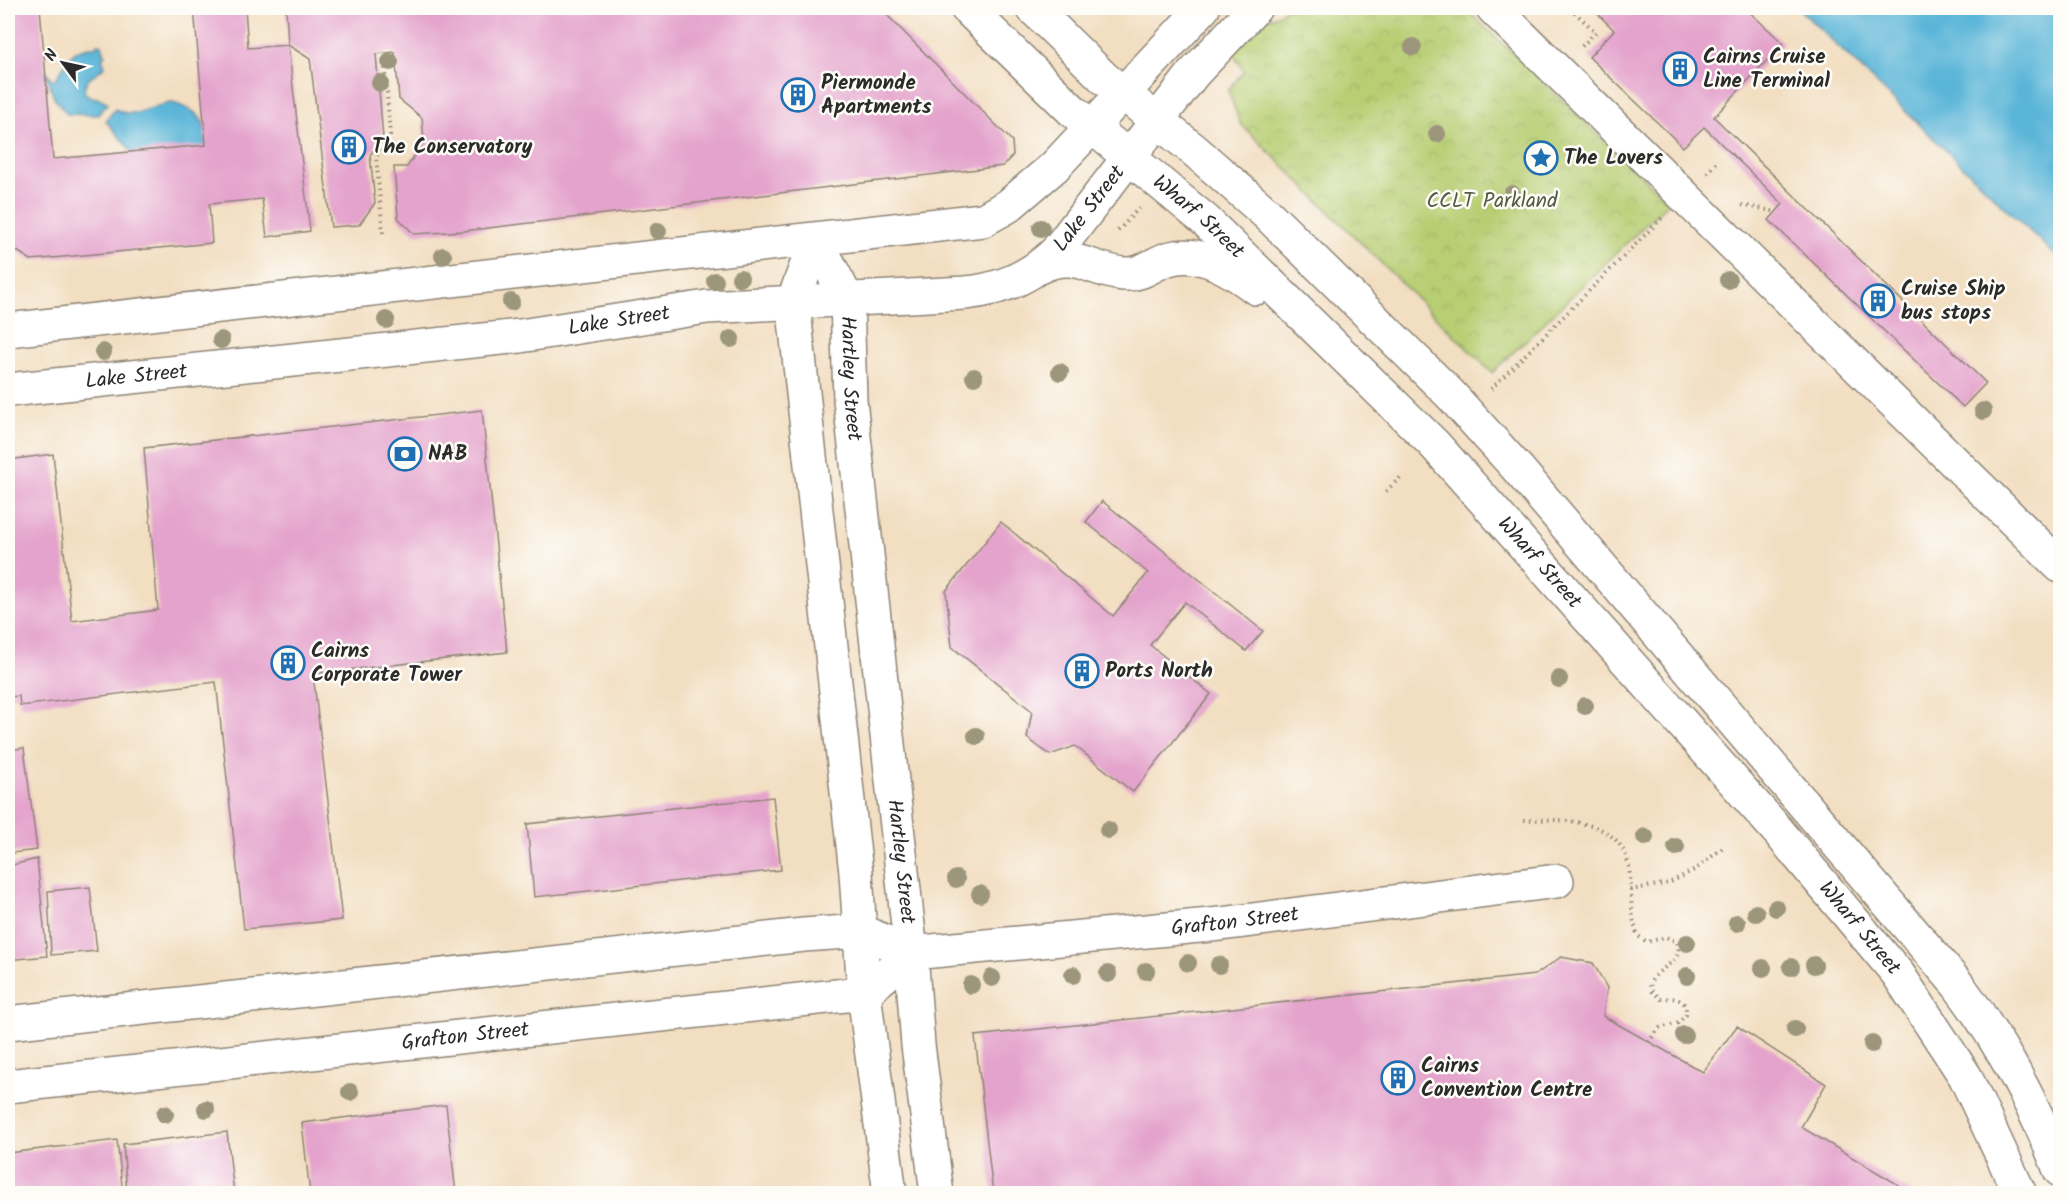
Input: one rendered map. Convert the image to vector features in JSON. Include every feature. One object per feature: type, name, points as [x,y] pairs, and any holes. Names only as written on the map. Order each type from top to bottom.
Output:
[{"type":"street","name":"Wharf Street","points":[[967,8],[1093,129],[1206,221],[1434,444],[1778,831],[1898,974],[1965,1076],[2020,1194]]},
{"type":"street","name":"Wharf Street","points":[[1033,8],[1124,94],[1267,214],[1467,412],[1932,952],[1976,1009],[2000,1049],[2030,1100],[2061,1170]]},
{"type":"street","points":[[8,330],[816,240],[988,218],[1043,178],[1093,129],[1203,8]]},
{"type":"street","name":"Lake Street","points":[[8,390],[520,336],[707,307],[976,292],[1008,284],[1039,267],[1054,253],[1204,61],[1255,8]]},
{"type":"street","points":[[1493,8],[1566,60],[1684,196],[2061,566]]},
{"type":"street","points":[[816,240],[793,303],[861,931],[864,993],[890,1194]]},
{"type":"street","name":"Hartley Street","points":[[816,240],[847,298],[850,400],[911,953],[918,1045],[937,1194]]},
{"type":"street","points":[[1039,267],[1057,260],[1072,259],[1125,274],[1143,271],[1174,258],[1201,257],[1245,280],[1347,358]]},
{"type":"street","name":"Grafton Street","points":[[8,1023],[861,931],[911,953],[1221,924],[1557,881]]},
{"type":"street","points":[[864,993],[911,953]]},
{"type":"street","name":"Grafton Street","points":[[8,1086],[864,993]]},
{"type":"street","points":[[2000,1049],[2051,1194]]},
{"type":"path","points":[[1566,60],[1596,33],[1570,8]]},
{"type":"path","points":[[383,233],[376,157],[390,135],[385,66]]},
{"type":"path","points":[[1712,169],[1719,160]]},
{"type":"path","points":[[1489,391],[1684,196]]},
{"type":"path","points":[[1118,231],[1148,199]]},
{"type":"path","points":[[1112,224],[1124,237]]},
{"type":"path","points":[[1386,491],[1403,475]]},
{"type":"path","points":[[1524,820],[1569,819],[1600,828],[1613,839],[1629,864],[1630,890],[1638,936],[1647,942],[1666,938],[1677,942],[1679,948],[1677,957],[1651,978],[1652,991],[1661,999],[1679,999],[1686,1006],[1683,1019],[1660,1028],[1648,1042]]},
{"type":"path","points":[[1630,890],[1670,883],[1696,869],[1725,846]]},
{"type":"green space","name":"CCLT Parkland","points":[[1287,8],[1465,8],[1669,202],[1492,373],[1240,123],[1228,90],[1244,71],[1232,53],[1261,21],[1278,15]]},
{"type":"water","points":[[1798,8],[2060,8],[2060,260]]},
{"type":"water","points":[[97,44],[102,45],[105,55],[102,58],[105,66],[86,82],[84,92],[108,103],[98,115],[67,114],[54,98],[45,71],[54,81],[75,52],[87,47],[95,47]]},
{"type":"water","points":[[172,103],[190,110],[200,119],[208,151],[132,152],[106,121],[115,109],[137,113]]},
{"type":"building","points":[[8,8],[40,8],[53,159],[206,145],[194,8],[245,8],[248,48],[288,45],[310,231],[267,237],[262,199],[209,204],[212,243],[31,260],[8,245]]},
{"type":"building","points":[[286,8],[880,8],[1012,141],[1013,155],[1003,166],[464,231],[414,234],[398,218],[394,167],[407,167],[424,141],[422,118],[399,99],[395,52],[376,54],[383,138],[370,155],[375,203],[359,225],[331,227],[310,59],[288,45]]},
{"type":"building","points":[[1592,8],[1745,8],[1783,43],[1714,117],[1986,383],[1963,407],[1769,220],[1783,204],[1704,127],[1683,147],[1589,57],[1614,30]]},
{"type":"building","name":"Cairns Corporate Tower","points":[[482,410],[507,652],[313,674],[342,920],[244,929],[216,682],[20,706],[19,696],[8,697],[8,460],[53,454],[72,621],[158,610],[144,448]]},
{"type":"building","name":"Ports North","points":[[1102,501],[1263,631],[1246,651],[1185,602],[1150,645],[1211,694],[1133,792],[1075,746],[1050,755],[1027,738],[1032,711],[952,647],[946,591],[1001,522],[1113,616],[1148,573],[1086,522]]},
{"type":"building","points":[[24,748],[37,850],[12,853],[8,807],[8,750]]},
{"type":"building","points":[[773,797],[781,870],[534,897],[527,824]]},
{"type":"building","points":[[37,859],[47,956],[8,960],[8,866]]},
{"type":"building","points":[[90,887],[97,951],[51,955],[48,891]]},
{"type":"building","name":"Cairns Convention Centre","points":[[1561,957],[1593,963],[1607,988],[1603,1016],[1703,1072],[1737,1026],[1826,1084],[1801,1127],[1914,1194],[993,1194],[975,1036],[1535,975]]},
{"type":"building","points":[[446,1105],[456,1194],[310,1194],[302,1123]]},
{"type":"building","points":[[227,1132],[234,1194],[127,1194],[123,1144]]},
{"type":"building","points":[[117,1140],[123,1194],[8,1194],[8,1153]]},
{"type":"place","name":"Cairns Cruise Line Terminal","points":[[1680,69]]},
{"type":"place","name":"Piermonde Apartments","points":[[798,95]]},
{"type":"place","name":"The Conservatory","points":[[349,147]]},
{"type":"place","name":"The Lovers","points":[[1541,158]]},
{"type":"place","name":"Cruise Ship bus stops","points":[[1878,301]]},
{"type":"place","name":"NAB","points":[[405,454]]},
{"type":"place","name":"Cairns Corporate Tower","points":[[288,663]]},
{"type":"place","name":"Ports North","points":[[1082,671]]},
{"type":"place","name":"Cairns Convention Centre","points":[[1398,1078]]}]
